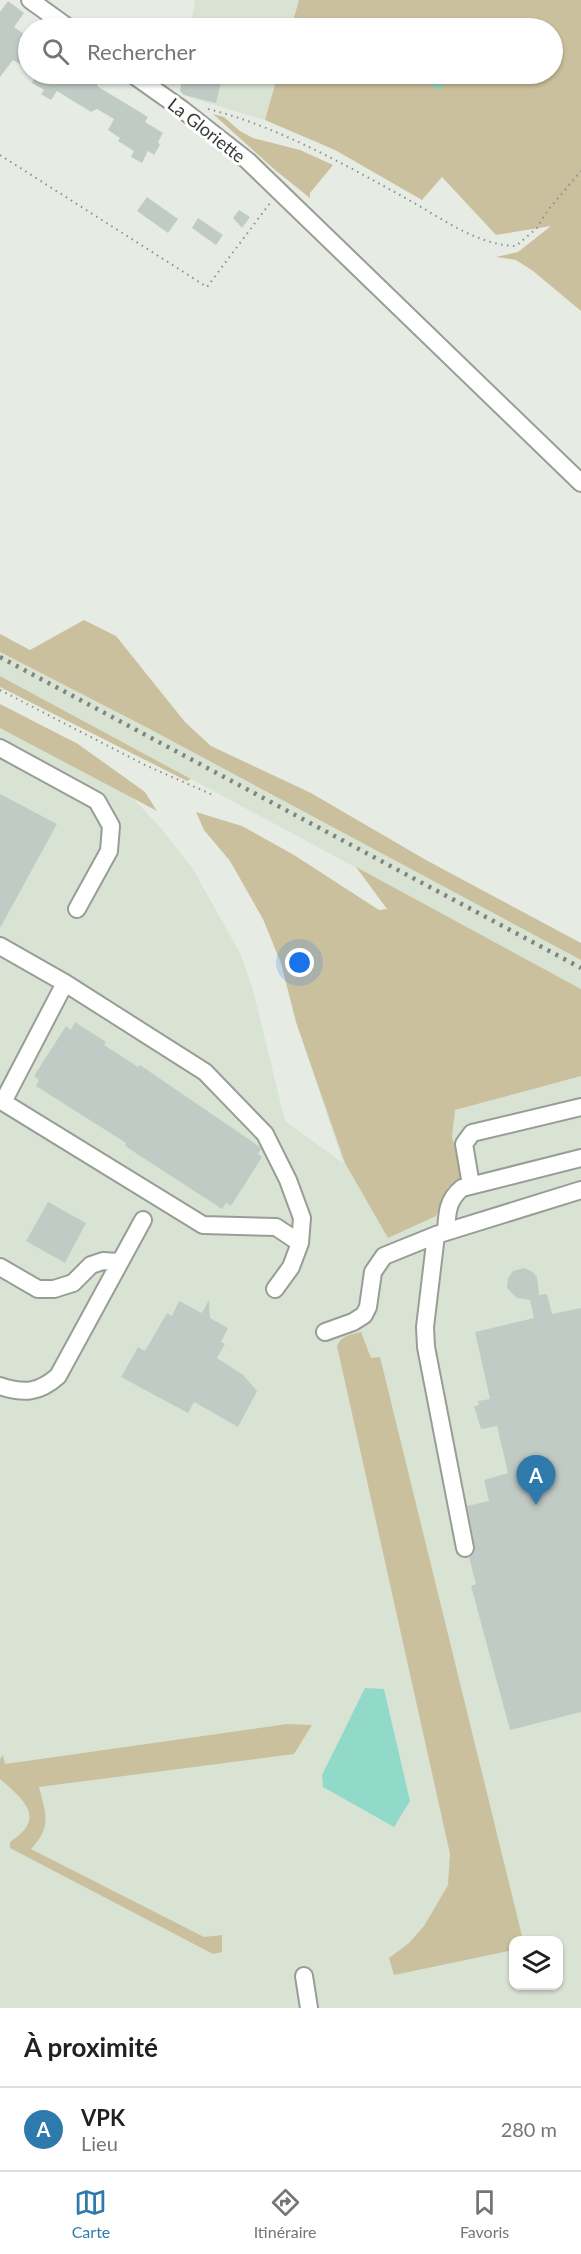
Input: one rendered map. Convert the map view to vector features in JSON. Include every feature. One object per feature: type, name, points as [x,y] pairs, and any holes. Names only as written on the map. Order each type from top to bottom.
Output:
[{"type":"street","points":[[30,0],[55,18]]},
{"type":"street","name":"La Gloriette","points":[[146,84],[248,161],[581,483]]},
{"type":"street","points":[[0,748],[97,801],[111,826],[109,851],[77,909]]},
{"type":"street","points":[[0,946],[65,983],[205,1072],[265,1134],[288,1180],[302,1218],[300,1243],[291,1267],[274,1289]]},
{"type":"street","points":[[65,983],[3,1102],[203,1225],[276,1227],[300,1243]]},
{"type":"street","points":[[471,1185],[464,1144],[472,1133],[581,1107]]},
{"type":"street","points":[[465,1548],[426,1347],[425,1328],[441,1234],[450,1203],[458,1191],[471,1185],[581,1158]]},
{"type":"street","points":[[325,1332],[353,1322],[364,1315],[368,1307],[373,1272],[384,1256],[441,1234],[581,1190]]},
{"type":"street","points":[[0,1386],[13,1390],[30,1391],[46,1386],[58,1376],[143,1220]]},
{"type":"street","points":[[0,1267],[38,1289],[54,1289],[73,1282],[91,1265],[103,1261],[119,1263]]},
{"type":"street","points":[[304,1976],[309,2008]]},
{"type":"path","points":[[183,110],[192,105],[255,124],[338,161],[466,232],[501,246],[516,246],[537,228],[548,210],[581,171]]},
{"type":"path","points":[[0,155],[207,287],[279,191]]},
{"type":"path","points":[[0,690],[144,765],[213,795]]},
{"type":"shaded area","points":[[195,0],[299,0],[294,18],[192,18]]},
{"type":"shaded area","points":[[299,0],[581,0],[581,311],[533,271],[516,260],[496,257],[518,252],[551,226],[496,235],[442,177],[422,200],[335,150],[265,120],[275,84],[563,84],[563,18],[294,18]]},
{"type":"shaded area","points":[[181,84],[275,84],[265,120],[191,98],[180,91]]},
{"type":"shaded area","points":[[213,114],[224,117],[240,131],[253,138],[300,150],[333,165],[310,193],[310,198]]},
{"type":"shaded area","points":[[84,620],[116,636],[185,722],[211,746],[311,793],[426,860],[581,943],[581,960],[144,726],[0,652],[0,634],[30,650]]},
{"type":"shaded area","points":[[0,652],[144,726],[581,960],[581,989],[0,676]]},
{"type":"shaded area","points":[[0,676],[191,779],[187,781],[0,687]]},
{"type":"shaded area","points":[[0,704],[78,744],[145,792],[157,811],[0,728]]},
{"type":"shaded area","points":[[0,707],[126,791],[161,828],[193,869],[241,955],[253,990],[285,1121],[343,1163],[296,1022],[281,963],[263,919],[234,864],[581,1046],[581,2008],[0,2008]]},
{"type":"shaded area","points":[[196,812],[242,826],[294,855],[379,910],[387,909],[356,867],[581,989],[581,1076],[455,1110],[452,1137],[463,1179],[448,1187],[436,1216],[388,1238],[345,1163],[296,1022],[281,963],[263,919],[230,861],[204,830]]},
{"type":"shaded area","points":[[361,1332],[371,1358],[380,1357],[522,1936],[509,1936],[509,1951],[394,1975],[389,1958],[409,1943],[424,1926],[448,1885],[450,1854],[337,1346],[350,1335]]},
{"type":"shaded area","points":[[287,1724],[312,1725],[294,1754],[39,1787],[46,1820],[42,1834],[31,1849],[204,1937],[222,1935],[222,1952],[213,1954],[10,1848],[10,1842],[21,1833],[29,1817],[28,1809],[17,1794],[0,1779],[0,1759],[3,1755],[5,1764]]},
{"type":"water","points":[[431,84],[444,84],[438,90]]},
{"type":"water","points":[[365,1688],[384,1689],[410,1801],[394,1827],[323,1787],[322,1775]]},
{"type":"building","points":[[8,1],[24,13],[18,18],[14,27],[18,30],[18,63],[13,60],[0,77],[0,12]]},
{"type":"building","points":[[34,84],[97,84],[97,86],[148,117],[145,122],[163,133],[158,142],[160,145],[154,155],[148,151],[142,163],[131,157],[134,151],[118,141],[120,138],[108,130],[114,119],[97,109],[91,112],[57,91],[51,100],[41,94],[44,90]]},
{"type":"building","points":[[181,84],[221,84],[216,103],[184,95],[180,91]]},
{"type":"building","points":[[147,197],[178,219],[168,233],[137,211]]},
{"type":"building","points":[[239,210],[250,217],[242,228],[233,218]]},
{"type":"building","points":[[198,218],[223,235],[216,245],[192,228]]},
{"type":"building","points":[[0,794],[57,824],[0,928]]},
{"type":"building","points":[[75,1022],[106,1042],[104,1045],[138,1067],[140,1065],[260,1147],[258,1154],[262,1157],[231,1206],[226,1203],[222,1209],[125,1146],[126,1143],[36,1086],[39,1080],[34,1076],[66,1026],[71,1030]]},
{"type":"building","points":[[48,1202],[86,1223],[65,1263],[26,1241]]},
{"type":"building","points":[[524,1268],[533,1272],[537,1277],[539,1295],[547,1294],[552,1314],[581,1308],[581,1712],[510,1730],[471,1586],[476,1584],[469,1557],[475,1552],[475,1547],[467,1506],[489,1501],[484,1480],[508,1473],[497,1426],[481,1429],[474,1406],[479,1405],[478,1401],[490,1399],[475,1332],[534,1318],[530,1300],[517,1298],[507,1288],[508,1278],[513,1271]]},
{"type":"building","points":[[209,1300],[210,1318],[228,1328],[221,1342],[225,1344],[217,1358],[243,1375],[257,1391],[238,1427],[194,1402],[188,1413],[121,1377],[138,1347],[145,1351],[167,1313],[172,1316],[179,1301],[202,1313]]},
{"type":"railway","points":[[0,657],[581,968]]},
{"type":"place","name":"VPK","points":[[536,1505]]}]
